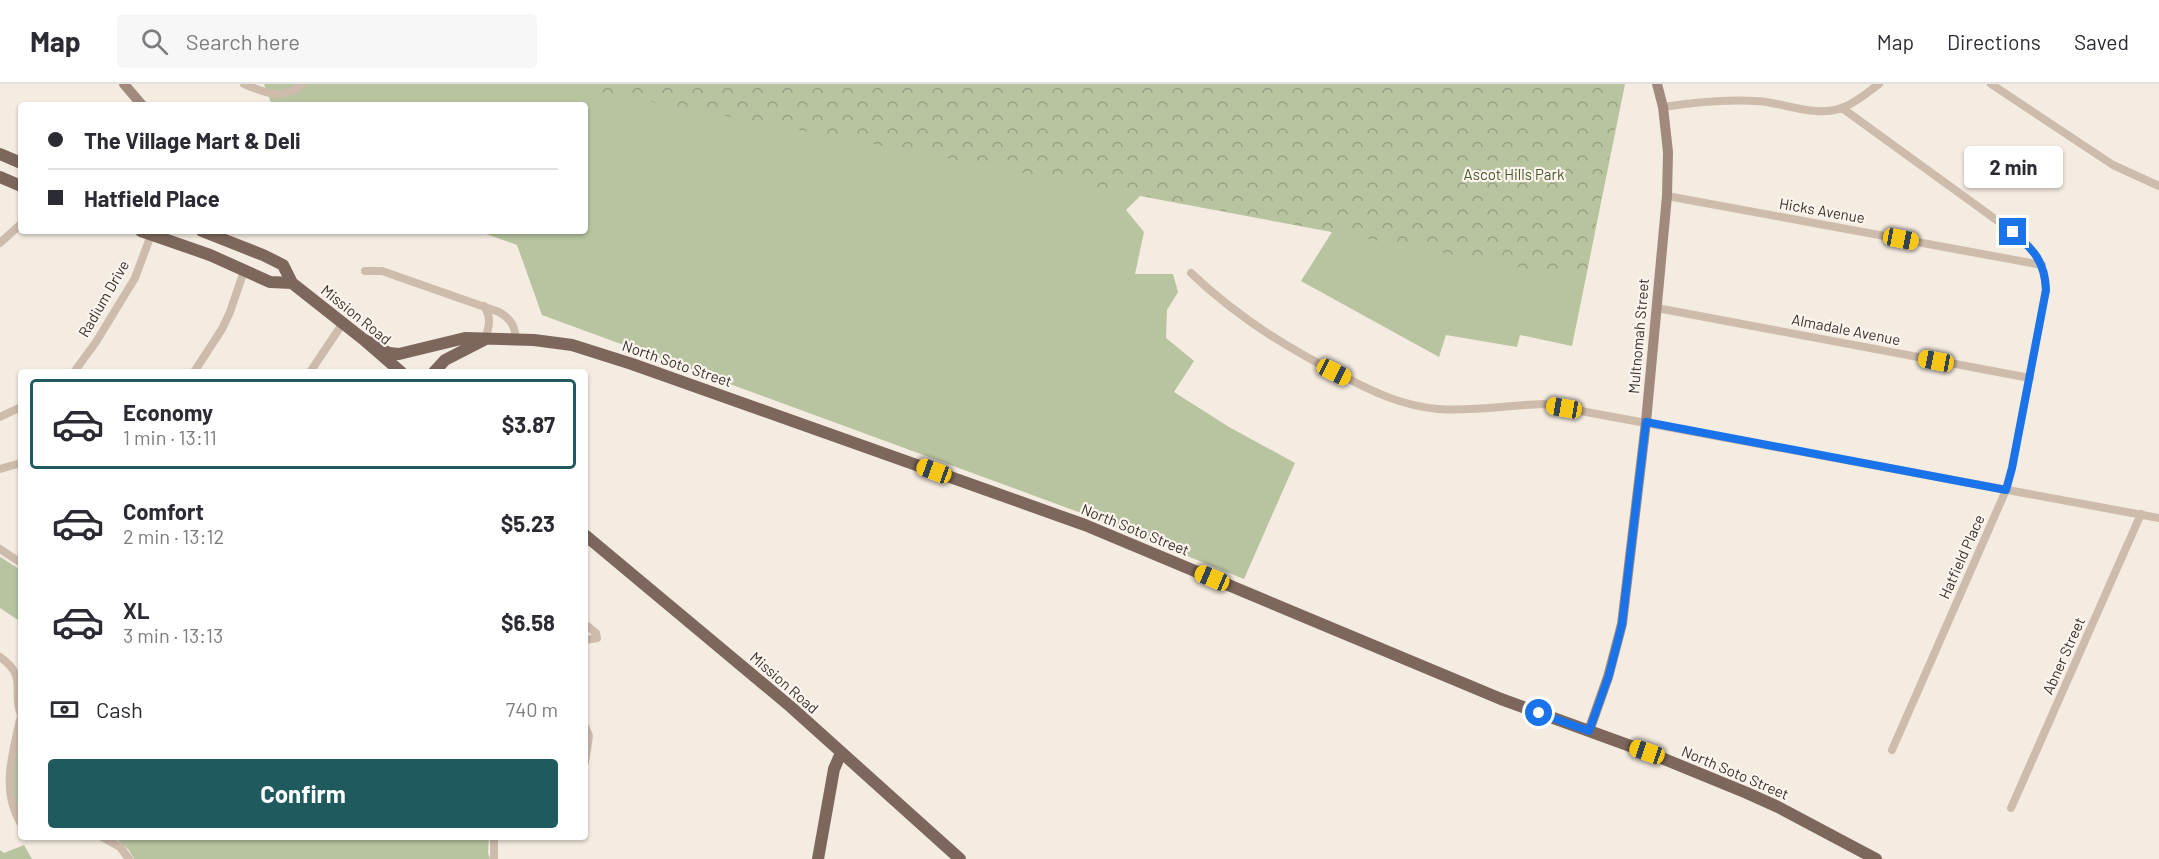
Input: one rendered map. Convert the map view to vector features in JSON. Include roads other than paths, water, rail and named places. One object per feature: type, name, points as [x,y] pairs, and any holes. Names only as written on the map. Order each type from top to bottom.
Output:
[{"type":"main road","points":[[0,154],[18,162]]},
{"type":"main road","points":[[0,177],[18,185]]},
{"type":"main road","points":[[153,234],[210,255],[270,282],[292,283]]},
{"type":"main road","name":"Mission Road","points":[[210,234],[283,266],[292,283],[398,369]]},
{"type":"main road","points":[[363,339],[389,353],[399,354],[465,338],[485,339]]},
{"type":"main road","name":"North Soto Street","points":[[437,369],[445,360],[485,339],[572,345],[632,364],[1085,525],[1501,699],[1589,731],[1778,807],[1876,859]]},
{"type":"main road","name":"Mission Road","points":[[588,537],[791,707],[960,859]]},
{"type":"main road","points":[[818,859],[834,769],[841,753]]},
{"type":"street","points":[[124,84],[139,102]]},
{"type":"street","points":[[244,84],[259,91],[283,95],[292,92],[302,84]]},
{"type":"street","name":"Multnomah Street","points":[[1589,731],[1609,675],[1622,624],[1646,422],[1667,196],[1668,152],[1663,107],[1657,84]]},
{"type":"street","points":[[1663,107],[1708,100],[1734,100],[1760,101],[1821,111],[1842,108],[1879,84]]},
{"type":"street","points":[[1991,84],[2112,165],[2159,186]]},
{"type":"street","points":[[1842,108],[2013,232],[2035,253],[2042,265]]},
{"type":"street","name":"Hicks Avenue","points":[[1667,196],[2042,265]]},
{"type":"street","points":[[0,243],[18,227]]},
{"type":"street","name":"Radium Drive","points":[[76,369],[96,342],[135,278],[147,234]]},
{"type":"street","name":"Hatfield Place","points":[[1892,750],[2006,490],[2046,290],[2046,276],[2042,265]]},
{"type":"street","points":[[196,369],[222,329],[244,271]]},
{"type":"street","points":[[365,271],[382,271],[484,306],[505,316],[510,321],[515,328],[516,340]]},
{"type":"street","points":[[1191,273],[1206,288],[1299,354],[1369,390],[1402,403],[1437,409],[1467,410],[1543,404],[2159,518]]},
{"type":"street","points":[[484,306],[490,319],[485,339]]},
{"type":"street","name":"Almadale Avenue","points":[[1657,309],[2030,378]]},
{"type":"street","points":[[312,369],[343,323]]},
{"type":"street","points":[[0,417],[18,408]]},
{"type":"street","points":[[0,469],[18,464]]},
{"type":"street","name":"Abner Street","points":[[2011,808],[2141,514]]},
{"type":"street","points":[[0,549],[18,561]]},
{"type":"street","points":[[588,626],[596,633],[597,638],[588,640]]},
{"type":"street","points":[[0,657],[18,679]]},
{"type":"street","points":[[18,728],[5,782],[6,799],[18,820]]},
{"type":"street","points":[[107,840],[120,847],[129,859]]},
{"type":"street","points":[[494,840],[494,859]]},
{"type":"park label","name":"Ascot Hills Park","points":[[1514,175]]}]
